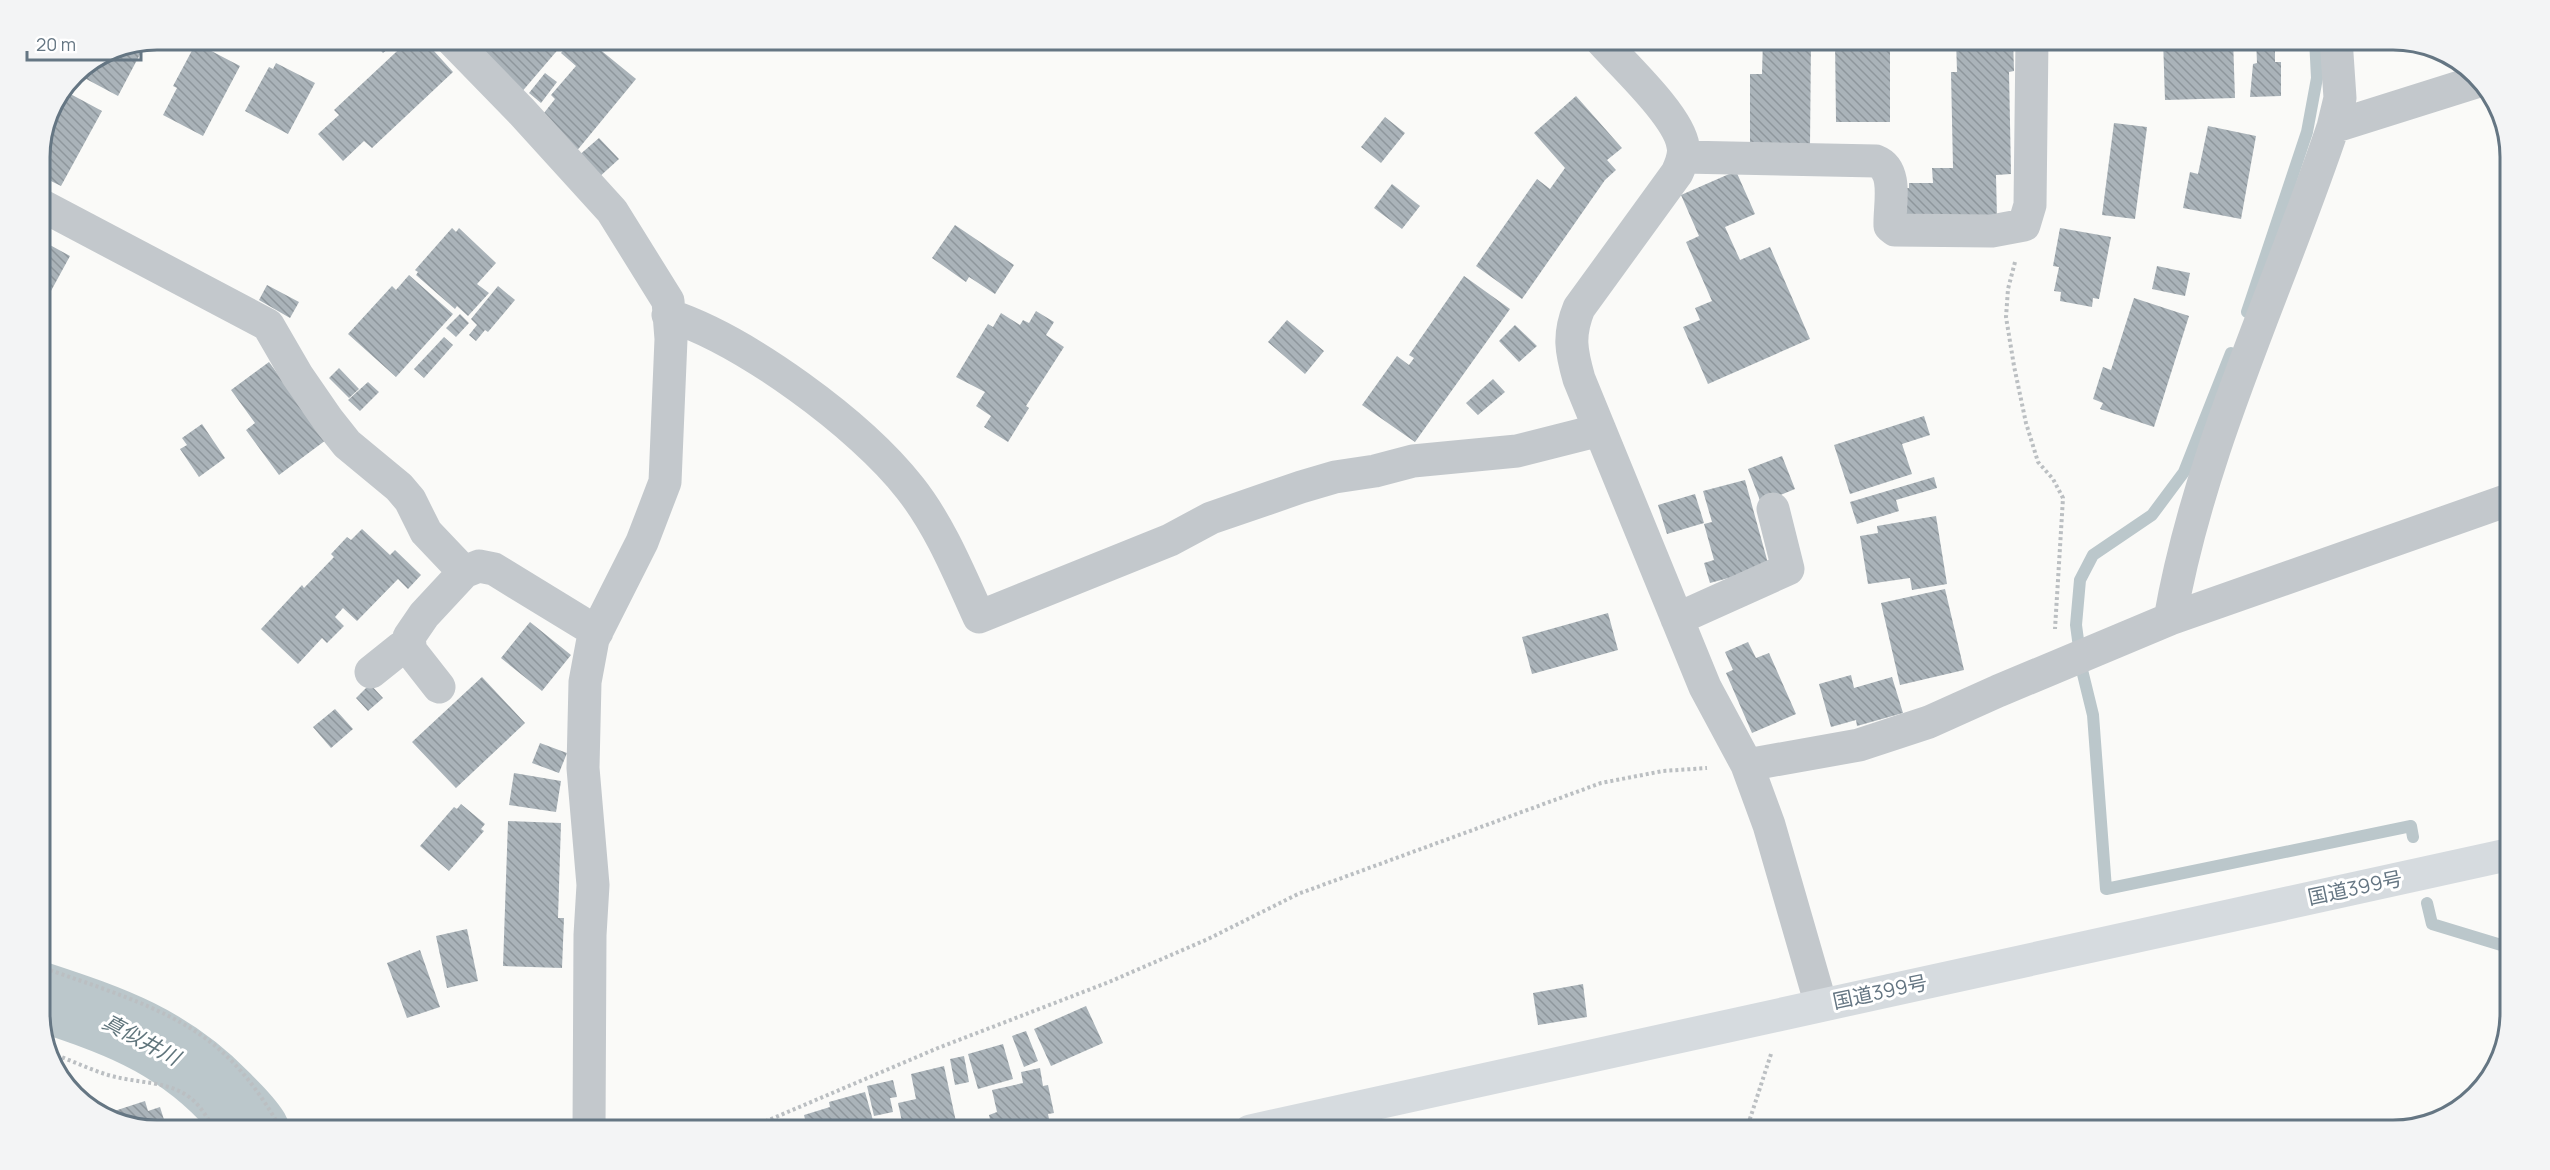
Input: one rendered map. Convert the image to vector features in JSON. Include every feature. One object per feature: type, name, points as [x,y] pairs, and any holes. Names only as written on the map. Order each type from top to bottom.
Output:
[{"type":"highway","name":"国道399号","points":[[1300,1120],[2500,856]]},
{"type":"street","points":[[464,50],[612,211],[668,301],[671,339],[665,482],[642,542],[593,639],[585,682],[582,732],[583,768],[593,885],[590,935],[589,1120]]},
{"type":"street","points":[[1610,50],[1670,117],[1683,144],[1683,157],[1677,173],[1579,308],[1572,326],[1572,356],[1579,379],[1705,687],[1747,765],[1769,825],[1821,1005]]},
{"type":"street","points":[[1683,157],[1876,161],[1884,164],[1889,171],[1890,226],[1895,230],[1992,231],[2024,225],[2030,205],[2032,50]]},
{"type":"street","points":[[2170,619],[2181,558],[2203,479],[2333,127],[2340,98],[2337,50]]},
{"type":"street","points":[[2333,127],[2471,83]]},
{"type":"street","points":[[50,210],[268,325],[297,375],[347,444],[399,487],[410,500],[426,532],[464,572]]},
{"type":"street","points":[[668,315],[695,324],[759,360],[830,411],[874,450],[910,488],[956,566],[979,617],[1170,540],[1211,518],[1301,487],[1335,477],[1375,471],[1413,461],[1517,451],[1600,430]]},
{"type":"street","points":[[1747,765],[1858,745],[1929,723],[2170,619],[2500,503]]},
{"type":"street","points":[[1677,619],[1788,569],[1773,509]]},
{"type":"street","points":[[439,687],[410,650],[409,637],[424,615],[464,572],[478,567],[494,569],[597,632]]},
{"type":"street","points":[[371,672],[401,648],[410,645]]},
{"type":"path","points":[[2024,225],[2008,289],[2006,317],[2019,388],[2038,462],[2053,479],[2063,498],[2055,630],[2069,661]]},
{"type":"path","points":[[768,1120],[938,1048],[1119,978],[1208,939],[1298,894],[1601,783],[1664,771],[1747,765]]},
{"type":"path","points":[[50,970],[130,1000],[180,1023],[221,1050],[261,1096],[275,1120]]},
{"type":"path","points":[[1750,1120],[1785,1013]]},
{"type":"path","points":[[59,1056],[133,1082],[167,1085],[181,1091],[200,1105],[208,1120]]},
{"type":"building","points":[[142,50],[118,96],[84,78],[103,64],[122,55]]},
{"type":"building","points":[[192,50],[209,50],[240,66],[203,136],[163,115],[177,88],[173,86]]},
{"type":"building","points":[[398,50],[433,50],[453,72],[372,148],[364,141],[343,161],[318,134],[339,115],[334,110]]},
{"type":"building","points":[[478,50],[558,50],[520,94]]},
{"type":"building","points":[[563,50],[600,50],[636,79],[575,153],[540,118],[555,99],[551,95],[576,66],[561,53]]},
{"type":"building","points":[[1763,50],[1811,50],[1810,146],[1750,145],[1750,74],[1762,74]]},
{"type":"building","points":[[1835,50],[1890,50],[1890,122],[1836,122]]},
{"type":"building","points":[[1956,50],[2013,50],[2014,71],[2009,72],[2011,174],[1996,175],[1997,219],[1900,221],[1899,188],[1909,188],[1909,183],[1933,183],[1932,168],[1953,168],[1951,72],[1957,72]]},
{"type":"building","points":[[2163,50],[2233,50],[2235,98],[2165,100]]},
{"type":"building","points":[[2256,50],[2275,50],[2275,62],[2281,62],[2281,96],[2250,97],[2253,64],[2257,63]]},
{"type":"building","points":[[276,63],[315,83],[288,134],[245,111],[269,67],[273,69]]},
{"type":"building","points":[[545,73],[557,82],[541,103],[529,93]]},
{"type":"building","points":[[70,94],[102,111],[61,186],[50,180],[50,143],[55,122]]},
{"type":"building","points":[[1576,96],[1622,148],[1607,160],[1616,170],[1605,180],[1522,299],[1476,266],[1537,179],[1550,189],[1565,168],[1534,133]]},
{"type":"building","points":[[1385,117],[1405,133],[1381,163],[1361,147]]},
{"type":"building","points":[[2114,123],[2147,127],[2135,219],[2102,215]]},
{"type":"building","points":[[2208,126],[2256,136],[2241,219],[2183,208],[2190,172],[2198,174]]},
{"type":"building","points":[[599,138],[619,159],[597,179],[577,157]]},
{"type":"building","points":[[1736,171],[1755,214],[1725,227],[1740,260],[1770,247],[1810,339],[1708,384],[1683,327],[1700,320],[1695,308],[1712,301],[1686,242],[1699,236],[1681,195]]},
{"type":"building","points":[[1392,184],[1420,206],[1402,229],[1374,208]]},
{"type":"building","points":[[955,225],[1014,265],[995,294],[969,277],[966,282],[932,258]]},
{"type":"building","points":[[452,228],[456,232],[459,228],[496,263],[477,284],[489,293],[468,316],[457,306],[455,309],[416,275],[418,272],[415,270]]},
{"type":"building","points":[[2060,228],[2111,237],[2099,299],[2093,298],[2092,307],[2060,301],[2061,292],[2054,291],[2059,267],[2053,266]]},
{"type":"building","points":[[50,245],[70,256],[50,293]]},
{"type":"building","points":[[2157,266],[2190,273],[2185,296],[2152,289]]},
{"type":"building","points":[[409,275],[453,314],[396,377],[348,334],[392,286],[396,290]]},
{"type":"building","points":[[1464,276],[1510,309],[1415,442],[1362,405],[1397,356],[1409,365],[1414,358],[1409,355]]},
{"type":"building","points":[[267,285],[299,302],[290,318],[259,300]]},
{"type":"building","points":[[498,286],[515,300],[488,332],[485,330],[476,341],[469,335],[477,325],[471,319]]},
{"type":"building","points":[[2134,298],[2189,316],[2154,427],[2100,409],[2103,403],[2093,399],[2103,367],[2111,370]]},
{"type":"building","points":[[1036,311],[1054,322],[1046,335],[1064,347],[1026,406],[1029,408],[1008,442],[984,427],[991,416],[976,406],[985,392],[956,377],[988,324],[993,327],[1001,313],[1020,325],[1023,320],[1029,323]]},
{"type":"building","points":[[460,314],[469,323],[456,337],[446,328]]},
{"type":"building","points":[[1287,320],[1324,351],[1305,374],[1268,342]]},
{"type":"building","points":[[1515,325],[1537,346],[1519,362],[1499,341]]},
{"type":"building","points":[[444,337],[453,345],[424,378],[414,369]]},
{"type":"building","points":[[269,362],[326,440],[279,475],[246,430],[255,423],[231,390]]},
{"type":"building","points":[[339,368],[359,389],[349,398],[329,378]]},
{"type":"building","points":[[1493,379],[1505,392],[1478,415],[1466,403]]},
{"type":"building","points":[[368,382],[379,392],[360,411],[348,400]]},
{"type":"building","points":[[1924,416],[1930,435],[1902,444],[1912,474],[1850,494],[1834,445]]},
{"type":"building","points":[[202,424],[225,458],[199,477],[180,449],[187,445],[182,438]]},
{"type":"building","points":[[1782,456],[1795,489],[1761,503],[1748,469]]},
{"type":"building","points":[[1934,477],[1937,488],[1896,500],[1899,511],[1857,524],[1850,502]]},
{"type":"building","points":[[1745,480],[1769,567],[1710,583],[1704,563],[1714,560],[1704,524],[1712,522],[1703,491]]},
{"type":"building","points":[[1695,494],[1704,523],[1667,534],[1658,505]]},
{"type":"building","points":[[1936,516],[1947,584],[1912,590],[1910,578],[1868,584],[1860,536],[1878,533],[1877,526]]},
{"type":"building","points":[[362,529],[390,555],[395,550],[421,575],[408,589],[398,579],[357,621],[343,608],[335,617],[344,626],[327,643],[322,638],[298,664],[261,629],[302,585],[304,588],[334,557],[331,554],[347,537],[351,540]]},
{"type":"building","points":[[1945,589],[1964,670],[1900,685],[1881,603]]},
{"type":"building","points":[[1608,613],[1618,650],[1532,674],[1522,637]]},
{"type":"building","points":[[530,622],[571,655],[542,691],[501,658]]},
{"type":"building","points":[[1748,642],[1756,658],[1769,653],[1796,714],[1752,733],[1726,673],[1733,670],[1725,652]]},
{"type":"building","points":[[1851,675],[1854,688],[1892,677],[1903,713],[1857,726],[1856,720],[1831,727],[1819,684]]},
{"type":"building","points":[[482,677],[525,723],[456,788],[412,742]]},
{"type":"building","points":[[370,684],[383,698],[368,711],[356,698]]},
{"type":"building","points":[[335,709],[353,729],[331,748],[313,727]]},
{"type":"building","points":[[540,743],[567,753],[559,773],[532,763]]},
{"type":"building","points":[[514,773],[561,781],[556,812],[509,805]]},
{"type":"building","points":[[461,804],[485,824],[481,829],[484,831],[449,871],[420,846],[454,807],[457,809]]},
{"type":"building","points":[[508,821],[561,823],[558,918],[564,918],[562,968],[503,966]]},
{"type":"building","points":[[467,929],[478,981],[447,988],[436,936]]},
{"type":"building","points":[[420,950],[440,1007],[407,1018],[387,963]]},
{"type":"building","points":[[1583,984],[1587,1017],[1538,1025],[1533,993]]},
{"type":"building","points":[[1086,1006],[1103,1043],[1051,1066],[1034,1029]]},
{"type":"building","points":[[1026,1031],[1038,1061],[1024,1067],[1012,1036]]},
{"type":"building","points":[[1003,1044],[1013,1079],[978,1089],[968,1054]]},
{"type":"building","points":[[964,1056],[969,1082],[955,1085],[950,1059]]},
{"type":"building","points":[[944,1066],[956,1120],[902,1120],[898,1103],[916,1099],[911,1074]]},
{"type":"building","points":[[1040,1068],[1043,1086],[1048,1085],[1054,1113],[1048,1114],[1049,1120],[990,1120],[989,1115],[997,1112],[992,1090],[1023,1083],[1021,1072]]},
{"type":"building","points":[[893,1080],[897,1097],[890,1098],[893,1112],[874,1116],[867,1086]]},
{"type":"building","points":[[865,1092],[873,1120],[805,1120],[804,1115],[830,1107],[829,1102]]},
{"type":"building","points":[[145,1101],[148,1111],[160,1107],[164,1120],[143,1120],[114,1111]]},
{"type":"waterway","points":[[2247,312],[2307,132],[2317,78],[2316,50]]},
{"type":"waterway","points":[[2231,353],[2184,472],[2152,515],[2093,555],[2080,580],[2076,625],[2082,670],[2093,715],[2106,889],[2411,826],[2413,837]]},
{"type":"waterway","points":[[2427,903],[2432,924],[2500,945]]},
{"type":"waterway","name":"真似井川","points":[[50,1000],[115,1023],[161,1046],[204,1077],[246,1120]]}]
